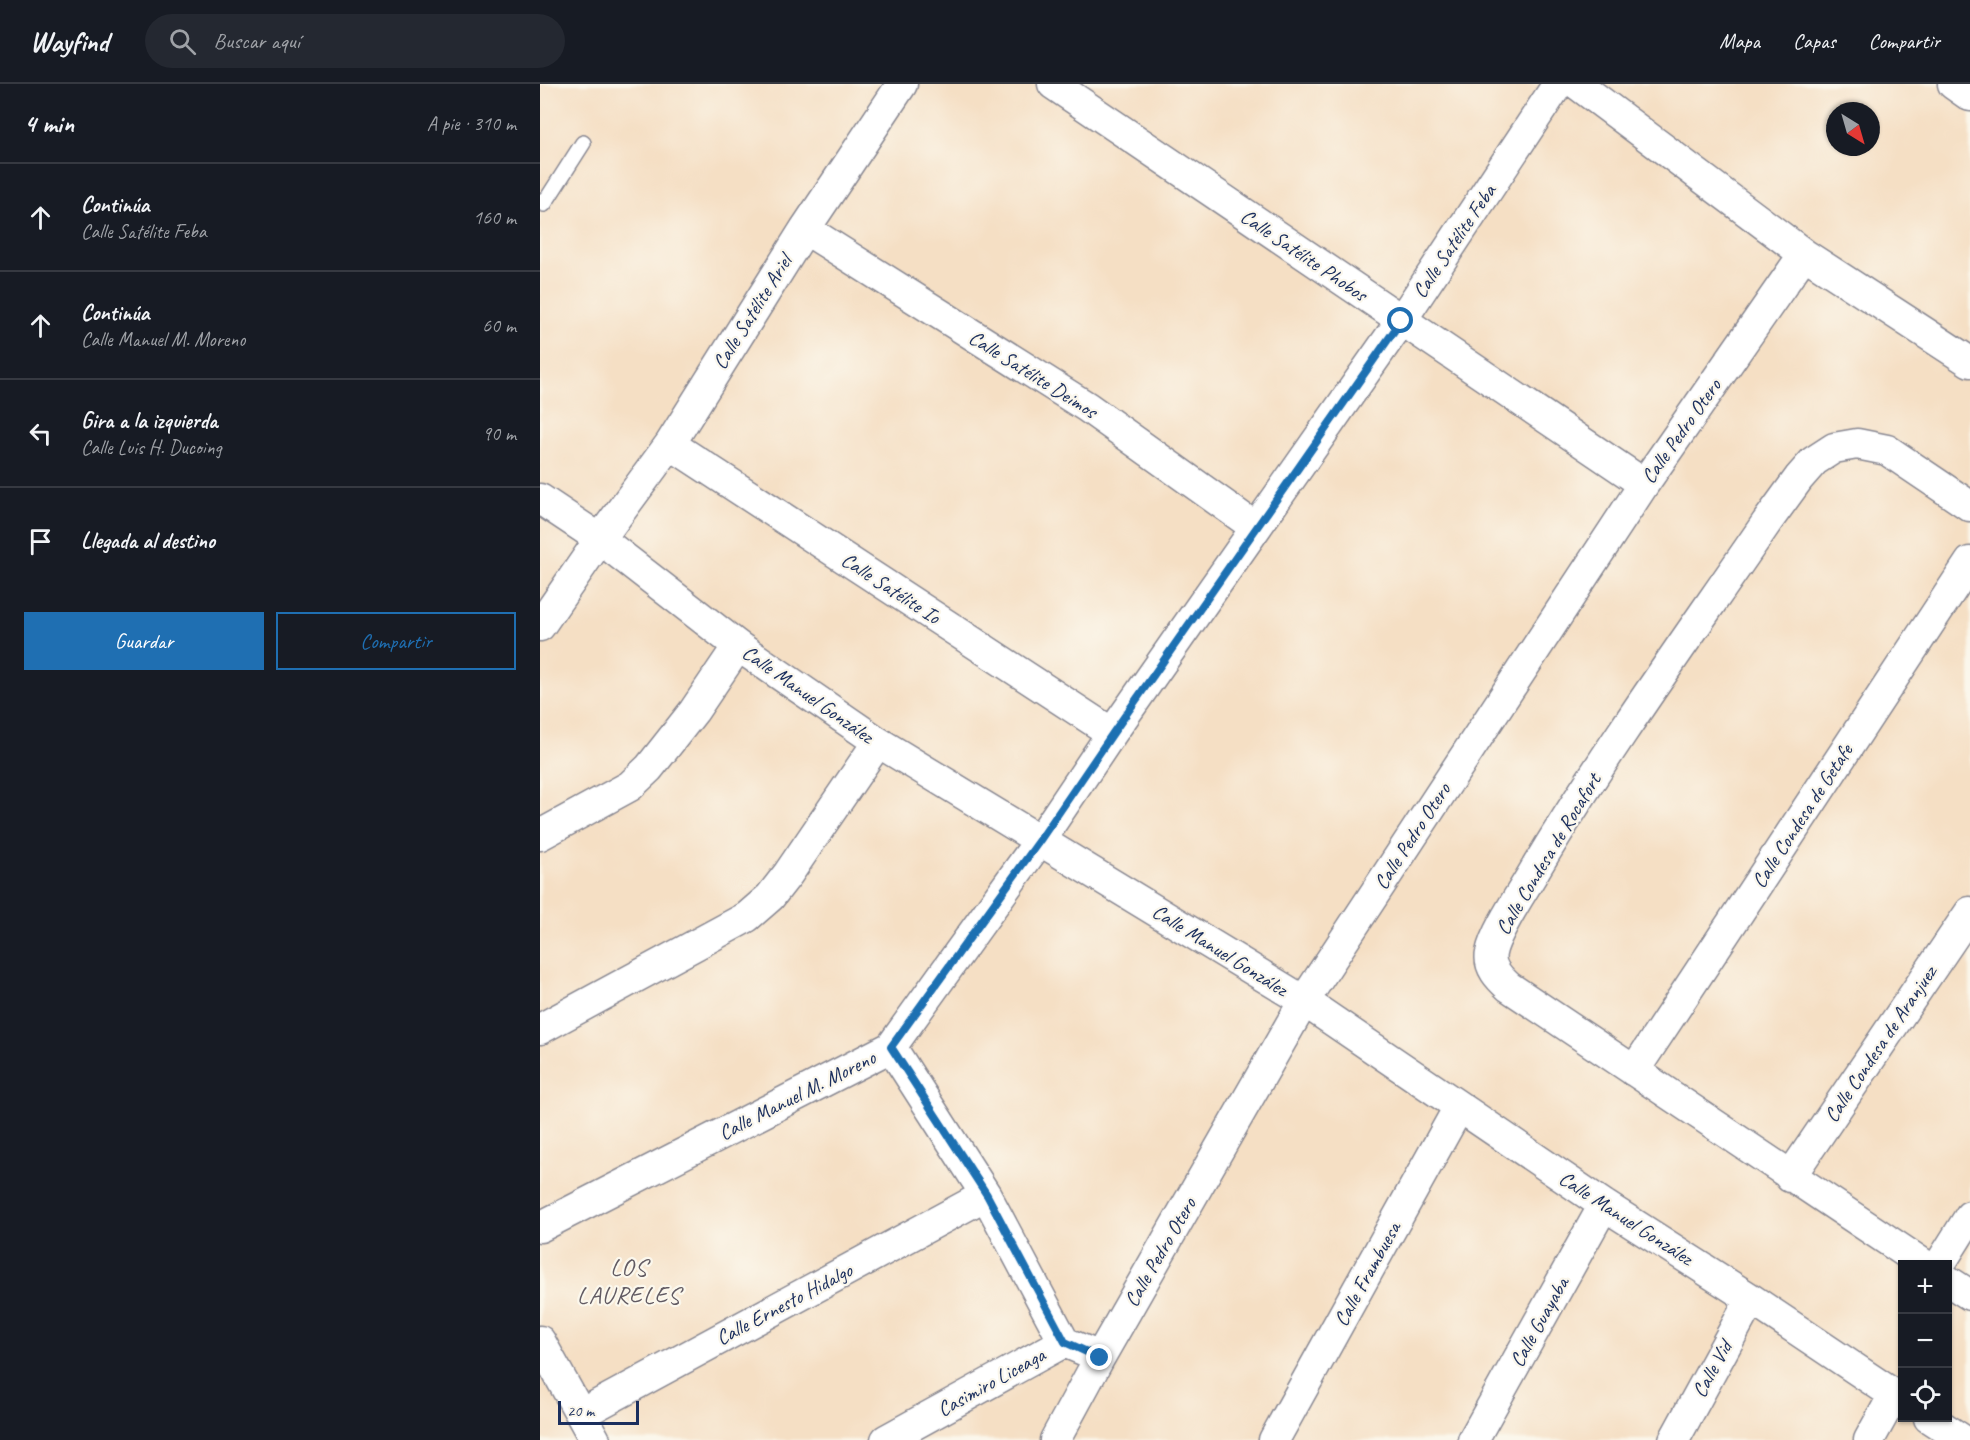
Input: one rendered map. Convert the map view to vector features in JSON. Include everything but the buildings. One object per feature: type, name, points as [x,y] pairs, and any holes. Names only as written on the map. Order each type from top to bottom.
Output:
[{"type":"street","name":"Calle Satélite Ariel","points":[[540,626],[670,444],[805,229],[902,84]]},
{"type":"street","name":"Calle Satélite Phobos","points":[[1053,84],[1644,484]]},
{"type":"street","name":"Calle Satélite Feba","points":[[1040,840],[1401,321],[1558,84]]},
{"type":"street","points":[[1577,84],[1804,254],[1970,362]]},
{"type":"street","points":[[1953,84],[1970,96]]},
{"type":"street","name":"Calle Satélite Deimos","points":[[805,229],[1087,407],[1256,527]]},
{"type":"street","name":"Calle Pedro Otero","points":[[1054,1440],[1304,1001],[1644,484],[1804,254]]},
{"type":"street","name":"Calle Satélite Io","points":[[670,444],[1113,733]]},
{"type":"street","name":"Calle Condesa de Rocafort","points":[[1917,1260],[1509,987],[1498,977],[1490,954],[1566,819],[1773,513],[1798,478],[1814,461],[1834,448],[1857,444],[1887,450],[1970,506]]},
{"type":"street","name":"Calle Manuel González","points":[[540,499],[600,539],[738,646],[878,742],[1304,1001],[1604,1205],[1898,1397]]},
{"type":"street","name":"Calle Condesa de Getafe","points":[[1634,1071],[1970,562]]},
{"type":"street","points":[[540,835],[630,786],[649,768],[694,711],[738,646]]},
{"type":"street","points":[[540,1029],[747,917],[770,897],[788,873],[878,742]]},
{"type":"street","name":"Calle Manuel M. Moreno","points":[[540,1227],[891,1047],[1040,840]]},
{"type":"street","name":"Calle Condesa de Aranjuez","points":[[1790,1177],[1970,912]]},
{"type":"street","points":[[891,1047],[987,1195],[1065,1342],[1100,1358]]},
{"type":"street","name":"Calle Frambuesa","points":[[1274,1440],[1459,1107]]},
{"type":"street","name":"Calle Ernesto Hidalgo","points":[[581,1414],[987,1195]]},
{"type":"street","name":"Calle Guayaba","points":[[1473,1440],[1604,1205]]},
{"type":"street","points":[[1942,1260],[1970,1216]]},
{"type":"street","points":[[1952,1284],[1970,1295]]},
{"type":"street","name":"Calle Vid","points":[[1674,1440],[1751,1299]]},
{"type":"street","points":[[540,1341],[595,1440]]},
{"type":"street","name":"Casimiro Liceaga","points":[[886,1440],[1065,1342]]},
{"type":"street","points":[[1869,1440],[1898,1397]]},
{"type":"street","points":[[1935,1422],[1963,1440]]},
{"type":"lane","points":[[540,201],[544,204],[583,143]]},
{"type":"district","name":"LOS LAURELES","points":[[629,1281]]},
{"type":"route","points":[[1100,1358],[1065,1342],[987,1195],[891,1047],[1040,840],[1401,321]]}]
